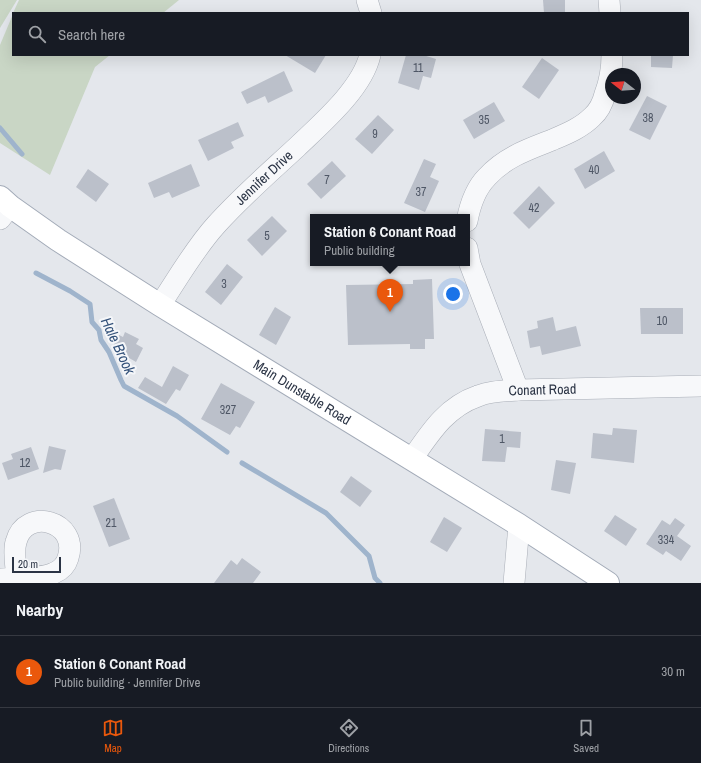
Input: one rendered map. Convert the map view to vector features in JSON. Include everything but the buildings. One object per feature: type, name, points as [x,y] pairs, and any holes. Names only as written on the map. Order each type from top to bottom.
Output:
[{"type":"main road","name":"Main Dunstable Road","points":[[3,207],[412,459],[608,583]]},
{"type":"street","points":[[367,0],[371,12]]},
{"type":"street","points":[[609,0],[610,12]]},
{"type":"street","name":"Jennifer Drive","points":[[160,305],[214,227],[348,96],[360,78],[370,56]]},
{"type":"street","points":[[468,214],[470,206],[486,177],[511,157],[578,128],[593,117],[602,104],[608,85],[612,56]]},
{"type":"street","points":[[470,264],[518,390]]},
{"type":"street","name":"Conant Road","points":[[412,459],[433,429],[446,415],[460,404],[478,395],[497,391],[518,390],[701,386]]},
{"type":"street","points":[[514,583],[518,525]]},
{"type":"green space","points":[[0,0],[17,0],[0,28]]},
{"type":"green space","points":[[19,0],[179,0],[164,12],[13,12]]},
{"type":"green space","points":[[12,16],[12,56],[109,56],[95,67],[50,175],[0,143],[0,45]]},
{"type":"waterway","name":"Hale Brook","points":[[0,128],[22,154]]},
{"type":"waterway","name":"Hale Brook","points":[[36,273],[70,291],[90,304],[92,322],[99,330],[101,340],[109,352],[124,386],[177,416],[227,452]]},
{"type":"waterway","name":"Hale Brook","points":[[242,463],[326,513],[369,556],[375,578],[380,583]]},
{"type":"place","name":"Station 6 Conant Road","points":[[390,312]]}]
